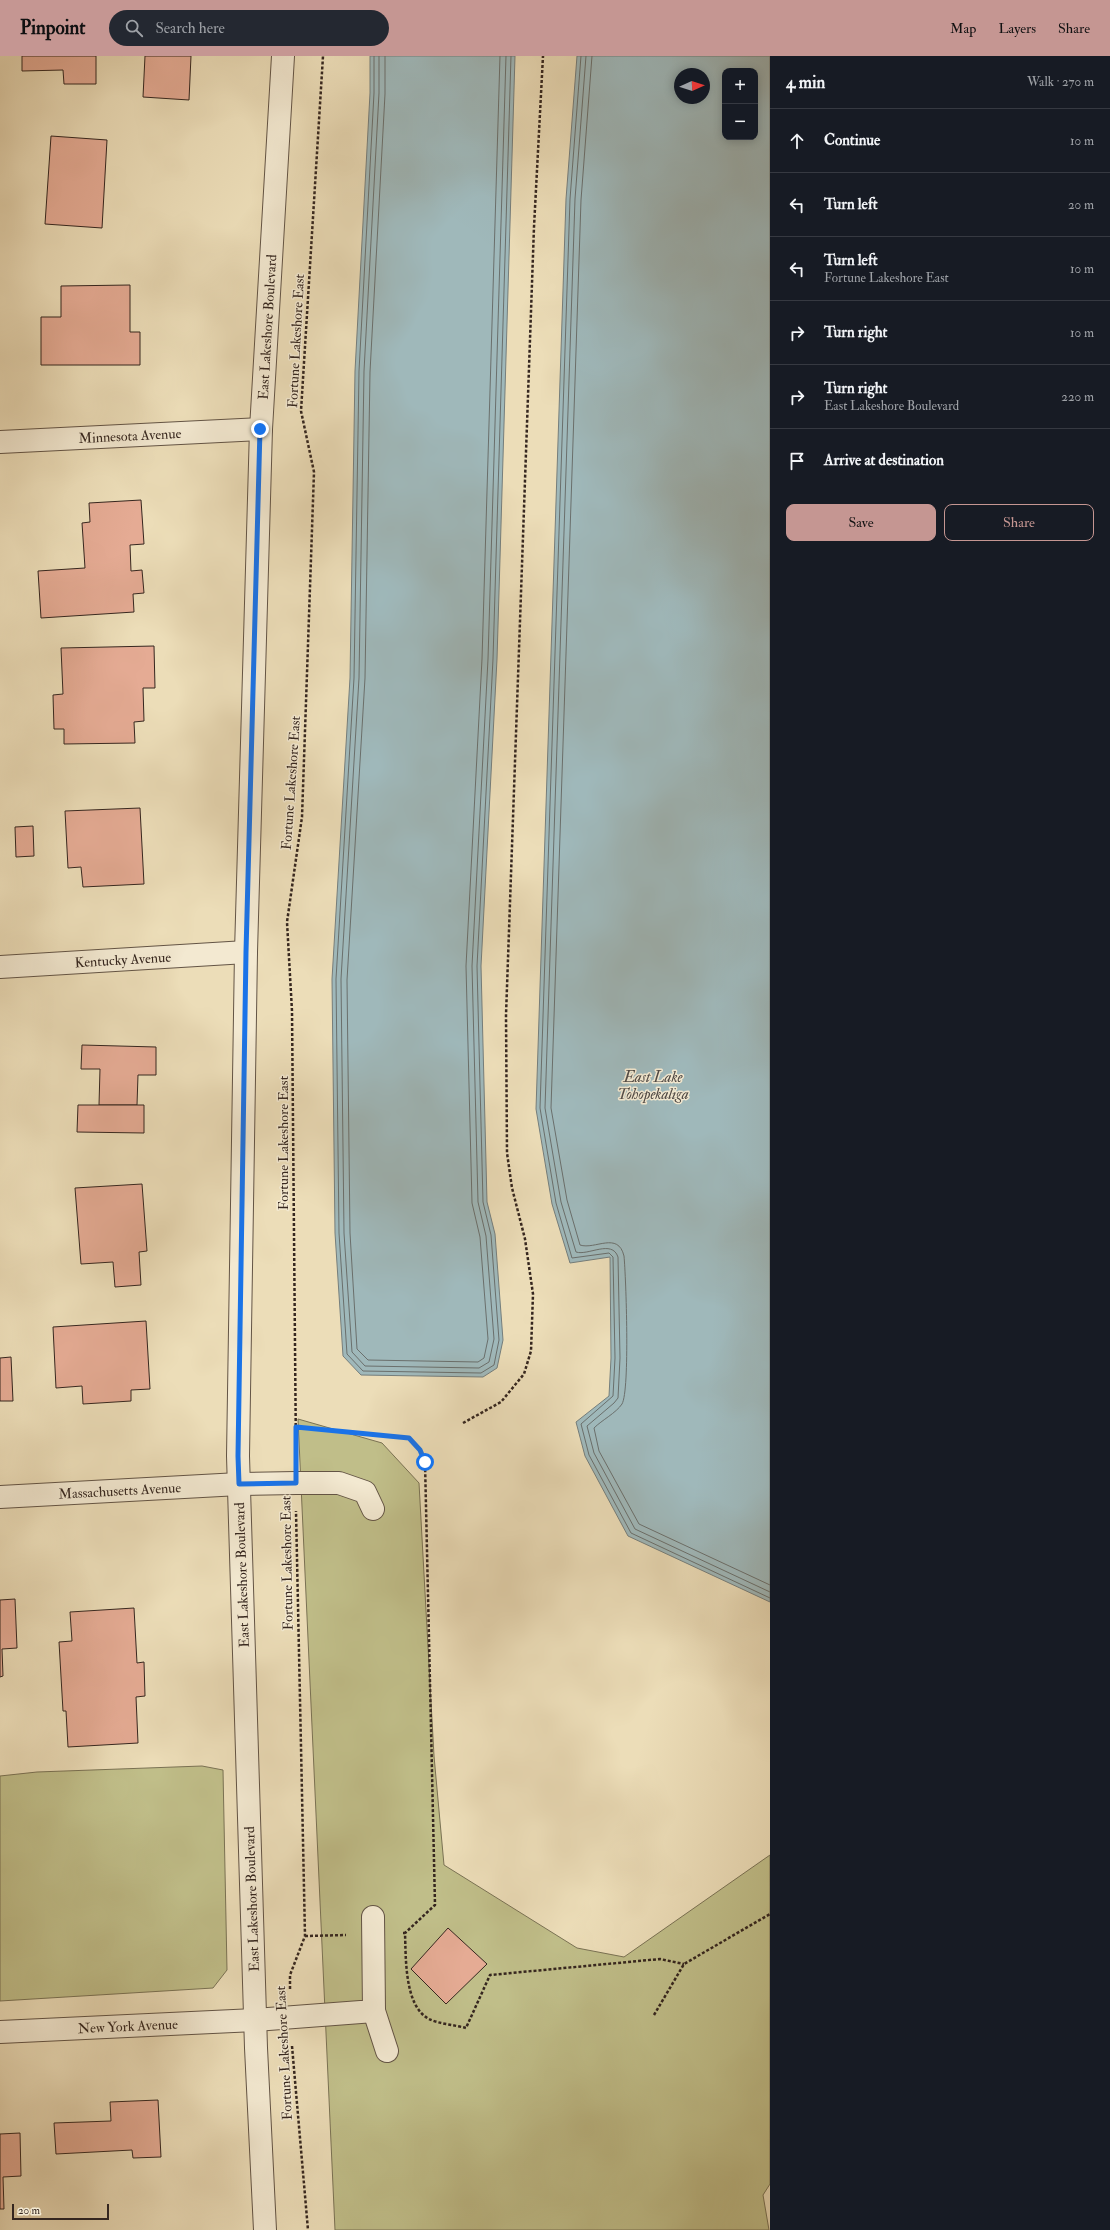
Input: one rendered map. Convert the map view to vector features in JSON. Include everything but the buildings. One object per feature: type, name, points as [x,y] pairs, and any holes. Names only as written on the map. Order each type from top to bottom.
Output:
[{"type":"street","name":"East Lakeshore Boulevard","points":[[265,2230],[255,2020],[238,1456],[246,952],[260,429],[283,56]]},
{"type":"street","name":"Minnesota Avenue","points":[[0,442],[260,429]]},
{"type":"street","name":"Kentucky Avenue","points":[[0,967],[246,952]]},
{"type":"street","name":"Massachusetts Avenue","points":[[0,1497],[239,1484],[339,1483],[365,1492],[373,1509]]},
{"type":"street","points":[[374,1925],[374,2011],[387,2051]]},
{"type":"street","name":"New York Avenue","points":[[0,2032],[255,2020],[374,2011]]},
{"type":"path","name":"Fortune Lakeshore East","points":[[308,2230],[290,2017],[290,1975],[305,1936],[296,1483],[292,1011],[287,922],[302,817],[314,472],[301,411],[323,56]]},
{"type":"path","points":[[463,1423],[501,1402],[524,1374],[531,1352],[533,1294],[525,1239],[512,1188],[507,1152],[506,1015],[536,174],[543,56]]},
{"type":"path","points":[[296,1427],[409,1438],[420,1450],[425,1462],[435,1905],[405,1933],[406,1980],[416,2005],[429,2019],[466,2028],[490,1975],[660,1959],[684,1964]]},
{"type":"path","points":[[654,2015],[684,1964],[770,1914]]},
{"type":"path","points":[[305,1936],[374,1925],[405,1933]]},
{"type":"shaded area","points":[[298,1419],[382,1443],[419,1483],[434,1756],[444,1865],[577,1948],[624,1957],[770,1855],[770,2184],[763,2195],[769,2230],[335,2230]]},
{"type":"shaded area","points":[[202,1766],[223,1770],[227,1970],[213,1988],[0,2001],[0,1776],[37,1772]]},
{"type":"water","points":[[370,56],[515,56],[497,659],[481,966],[487,1202],[495,1234],[503,1340],[497,1368],[483,1377],[361,1375],[343,1356],[335,1233],[332,979],[350,678],[355,371],[370,93]]},
{"type":"water","name":"East Lake Tohopekaliga","points":[[577,56],[770,56],[770,1602],[628,1536],[585,1456],[576,1422],[609,1396],[611,1358],[610,1257],[570,1263],[552,1204],[536,1109],[566,199]]},
{"type":"route","points":[[260,429],[246,952],[238,1456],[239,1484],[296,1483],[296,1427],[409,1438],[420,1450],[425,1462]]}]
